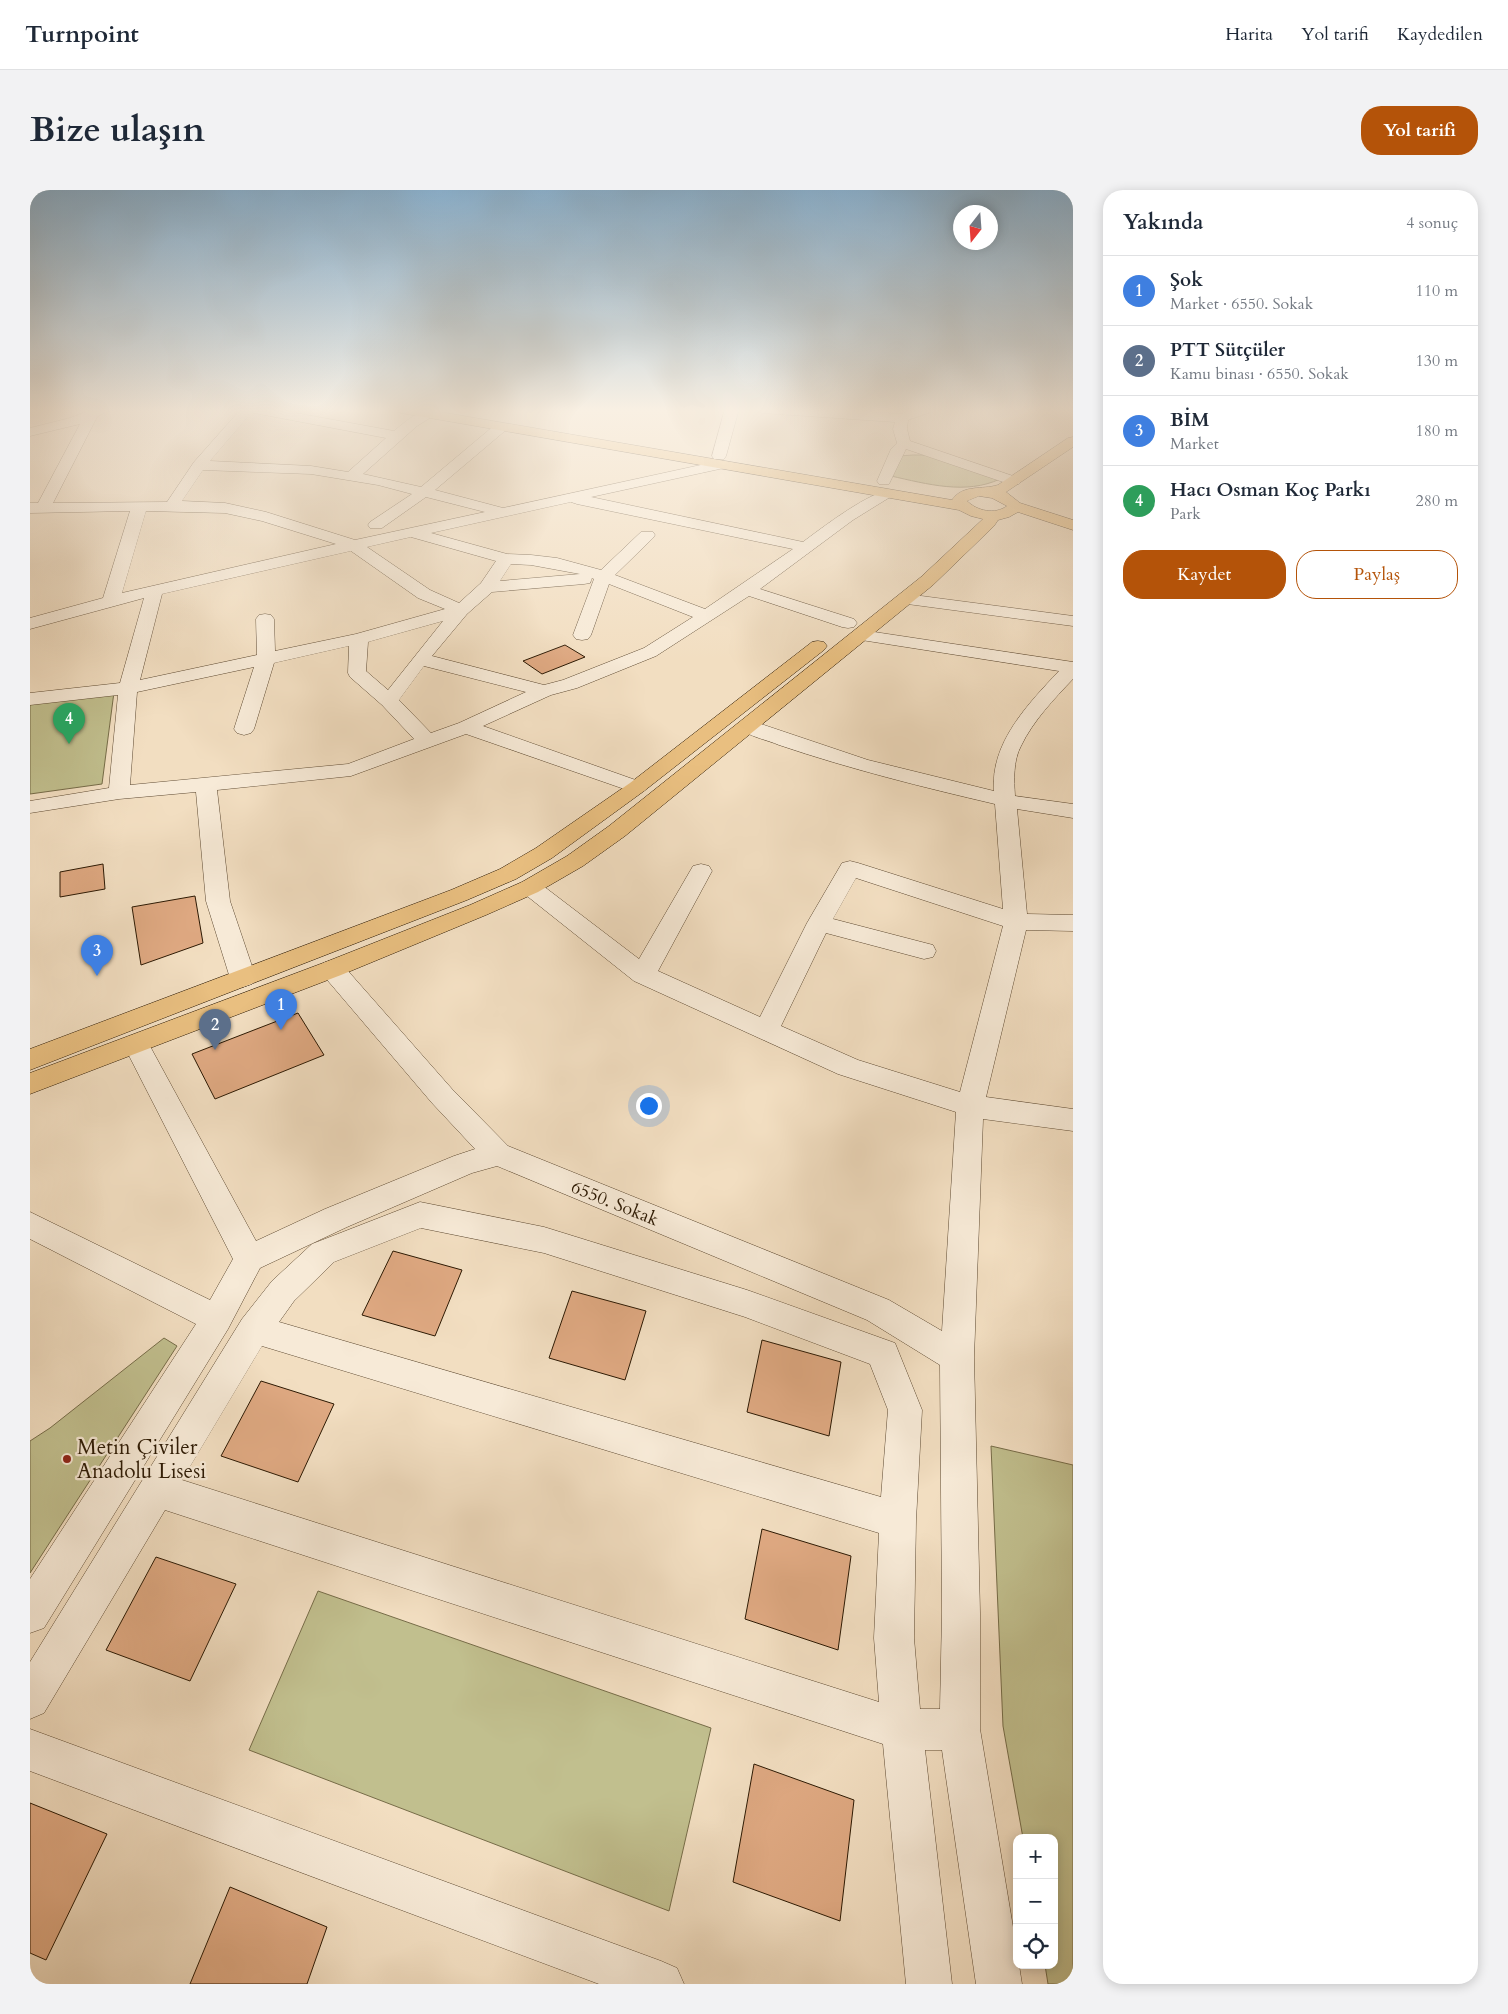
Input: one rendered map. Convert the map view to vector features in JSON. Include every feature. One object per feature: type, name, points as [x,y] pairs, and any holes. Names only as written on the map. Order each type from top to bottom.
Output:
[{"type":"main road","points":[[910,493],[967,504],[997,515],[1073,534]]},
{"type":"main road","points":[[30,1084],[332,969],[530,887],[575,861],[617,831],[748,726],[854,629],[909,574],[967,504],[989,493],[1002,496],[1073,524]]},
{"type":"main road","points":[[30,1060],[458,895],[508,874],[544,854],[854,629],[906,599],[997,515],[1011,512],[1017,502]]},
{"type":"street","points":[[37,508],[46,493]]},
{"type":"street","points":[[171,507],[181,493]]},
{"type":"street","points":[[376,525],[423,493]]},
{"type":"street","points":[[427,493],[503,512]]},
{"type":"street","points":[[30,624],[155,590],[585,493]]},
{"type":"street","points":[[30,808],[119,793],[351,770],[428,742],[466,727],[544,691],[570,684],[650,652],[747,590],[880,493]]},
{"type":"street","points":[[568,497],[805,548]]},
{"type":"street","points":[[37,508],[213,507],[295,525],[324,537],[354,545],[424,594],[461,610]]},
{"type":"street","points":[[111,601],[138,508]]},
{"type":"street","points":[[410,532],[506,560],[523,559],[558,564],[603,577],[706,616]]},
{"type":"street","points":[[582,635],[603,577],[647,535]]},
{"type":"street","points":[[389,701],[420,659],[461,610],[487,587],[506,560]]},
{"type":"street","points":[[487,587],[603,577]]},
{"type":"street","points":[[119,793],[128,688],[155,590]]},
{"type":"street","points":[[747,590],[854,629],[1073,668]]},
{"type":"street","points":[[906,599],[1073,622]]},
{"type":"street","points":[[30,699],[128,688],[359,639],[461,610]]},
{"type":"street","points":[[244,729],[266,659],[266,618]]},
{"type":"street","points":[[359,639],[357,674],[389,701],[428,742]]},
{"type":"street","points":[[420,659],[544,691]]},
{"type":"street","points":[[999,1984],[960,1729],[961,1613],[957,1357],[970,1106],[1016,922],[1002,777],[1010,747],[1041,702],[1073,668]]},
{"type":"street","points":[[748,726],[824,754],[909,779],[1003,799],[1073,811]]},
{"type":"street","points":[[466,727],[637,787]]},
{"type":"street","points":[[206,784],[218,902],[243,978]]},
{"type":"street","points":[[766,1030],[819,923],[850,868],[1016,922],[1073,923]]},
{"type":"street","points":[[643,975],[701,871]]},
{"type":"street","points":[[530,887],[643,975],[848,1067],[970,1106],[1073,1120]]},
{"type":"street","points":[[819,923],[924,951]]},
{"type":"street","name":"6550. Sokak","points":[[332,969],[442,1096],[498,1154],[878,1310],[957,1357]]},
{"type":"street","points":[[136,1044],[249,1259]]},
{"type":"street","points":[[30,1614],[217,1319],[249,1259],[336,1218],[464,1164],[498,1154]]},
{"type":"street","points":[[30,1699],[254,1329],[283,1291],[323,1253],[420,1215],[544,1240],[747,1304],[883,1354],[905,1410],[898,1520],[894,1638],[902,1730],[930,1984]]},
{"type":"street","points":[[30,1225],[217,1319]]},
{"type":"street","points":[[254,1329],[898,1520]]},
{"type":"street","points":[[158,1490],[902,1730],[960,1729]]},
{"type":"street","points":[[30,1750],[661,1984]]},
{"type":"shaded area","points":[[114,692],[102,784],[30,794],[30,704]]},
{"type":"shaded area","points":[[164,1338],[177,1346],[30,1573],[30,1441],[50,1428]]},
{"type":"shaded area","points":[[991,1446],[1073,1465],[1073,1984],[1048,1984],[1046,1969],[1058,1969],[1058,1834],[1022,1834],[1003,1726]]},
{"type":"shaded area","points":[[318,1591],[711,1728],[669,1911],[249,1750]]},
{"type":"building","points":[[565,645],[585,657],[542,674],[523,661]]},
{"type":"building","points":[[103,864],[105,889],[60,897],[60,872]]},
{"type":"building","points":[[195,896],[203,943],[141,965],[132,907]]},
{"type":"building","points":[[298,1013],[324,1055],[215,1099],[192,1054]]},
{"type":"building","points":[[393,1251],[462,1270],[435,1336],[362,1315]]},
{"type":"building","points":[[572,1291],[646,1311],[625,1380],[549,1358]]},
{"type":"building","points":[[762,1340],[841,1362],[829,1436],[747,1412]]},
{"type":"building","points":[[261,1381],[334,1404],[298,1482],[221,1456]]},
{"type":"building","points":[[762,1529],[851,1556],[838,1650],[745,1619]]},
{"type":"building","points":[[156,1557],[236,1584],[190,1681],[106,1650]]},
{"type":"building","points":[[754,1764],[854,1800],[840,1921],[733,1882]]},
{"type":"building","points":[[30,1803],[107,1834],[46,1960],[30,1953]]},
{"type":"building","points":[[230,1887],[327,1927],[307,1984],[190,1984]]},
{"type":"place","name":"Hacı Osman Koç Parkı","points":[[69,744]]},
{"type":"place","name":"BİM","points":[[97,976]]},
{"type":"place","name":"Şok","points":[[281,1030]]},
{"type":"place","name":"PTT Sütçüler","points":[[215,1050]]},
{"type":"place","name":"Metin Çiviler Anadolu Lisesi","points":[[67,1459]]}]
